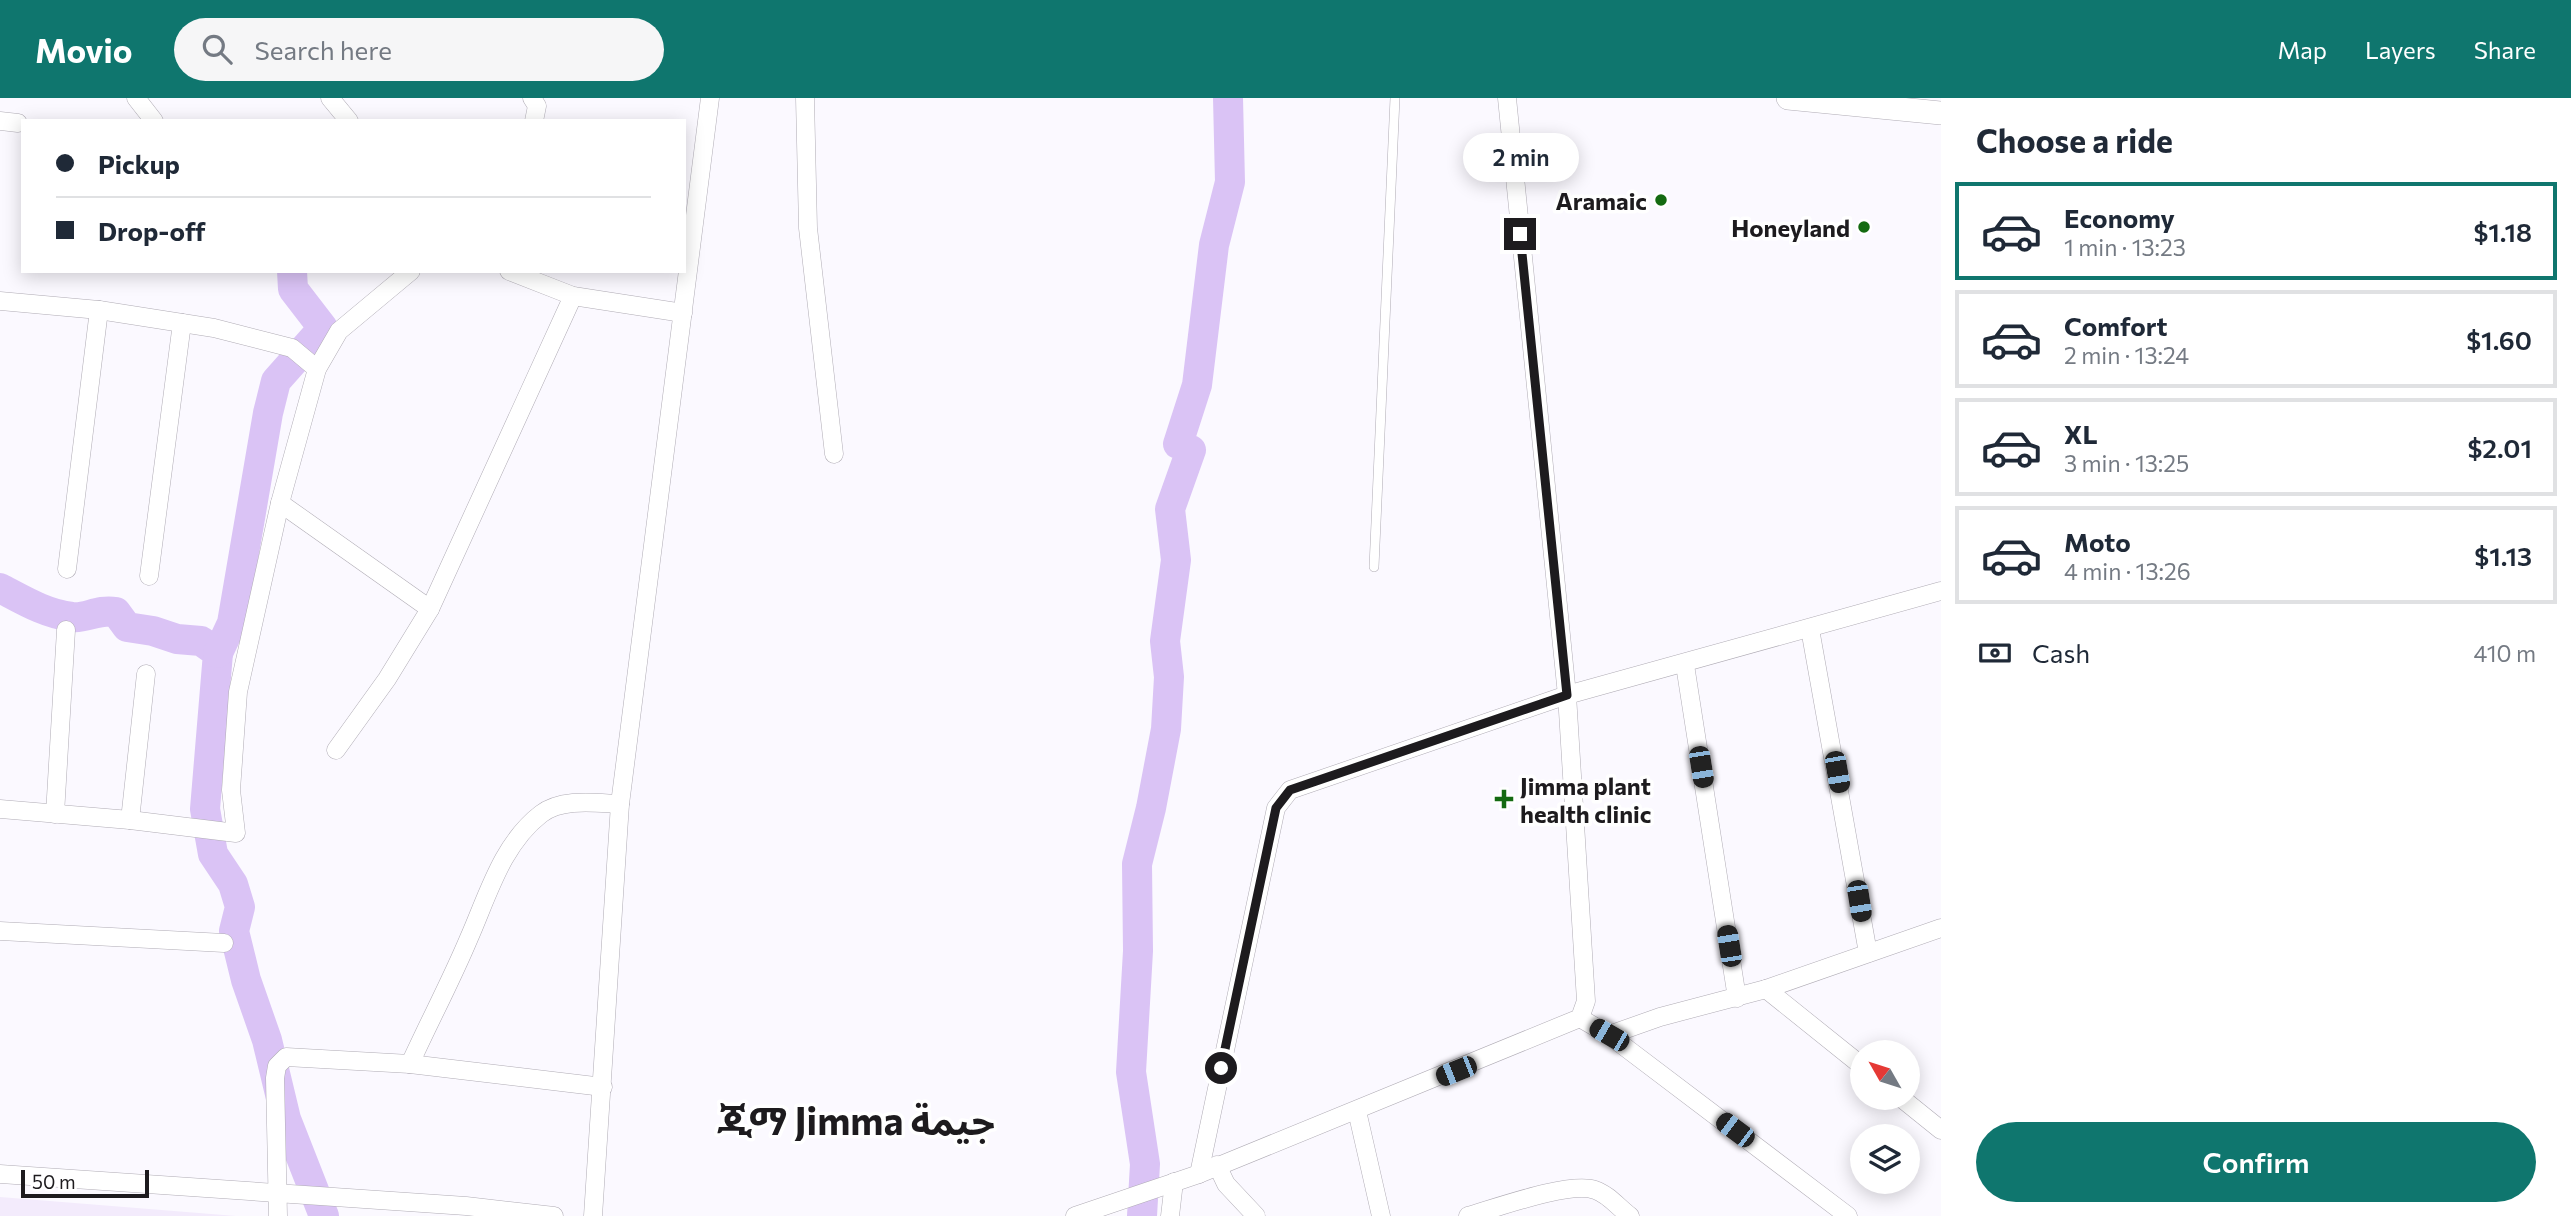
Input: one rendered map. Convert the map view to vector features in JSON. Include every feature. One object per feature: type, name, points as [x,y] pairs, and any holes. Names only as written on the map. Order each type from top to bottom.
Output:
[{"type":"street","points":[[136,98],[152,119]]},
{"type":"street","points":[[330,98],[347,119]]},
{"type":"street","points":[[532,98],[537,106],[534,119]]},
{"type":"street","points":[[686,271],[689,229],[710,98]]},
{"type":"street","points":[[805,98],[808,228],[834,454]]},
{"type":"street","points":[[1075,1216],[1199,1174],[1580,1018],[1586,1001],[1567,695],[1507,98]]},
{"type":"street","points":[[1788,98],[1941,113]]},
{"type":"street","points":[[0,121],[18,123]]},
{"type":"street","points":[[0,809],[130,820],[236,833],[231,790],[239,692],[280,503],[317,369],[339,331],[409,273]]},
{"type":"street","points":[[514,273],[573,296],[683,313]]},
{"type":"street","points":[[593,1216],[620,804],[686,273]]},
{"type":"street","points":[[336,750],[387,679],[430,609],[573,296]]},
{"type":"street","points":[[0,301],[99,310],[182,323],[292,348],[317,369]]},
{"type":"street","points":[[66,569],[99,310]]},
{"type":"street","points":[[149,576],[182,323]]},
{"type":"street","points":[[280,503],[430,609]]},
{"type":"street","points":[[1199,1174],[1274,820],[1282,799],[1290,790],[1567,695],[1685,665],[1941,591]]},
{"type":"street","points":[[1810,629],[1868,953]]},
{"type":"street","points":[[55,814],[66,630]]},
{"type":"street","points":[[1685,665],[1737,998]]},
{"type":"street","points":[[130,820],[146,674]]},
{"type":"street","points":[[410,1065],[469,939],[491,881],[516,840],[542,813],[560,805],[620,804]]},
{"type":"street","points":[[1609,1035],[1660,1017],[1766,989],[1941,929]]},
{"type":"street","points":[[0,931],[224,943]]},
{"type":"street","points":[[1766,989],[1850,1056]]},
{"type":"street","points":[[1580,1018],[1609,1035],[1841,1214]]},
{"type":"street","points":[[278,1216],[276,1072],[286,1057],[410,1065],[603,1087]]},
{"type":"street","points":[[1916,1110],[1941,1130]]},
{"type":"street","points":[[1357,1111],[1381,1216]]},
{"type":"street","points":[[1217,1165],[1226,1184],[1256,1216]]},
{"type":"street","points":[[0,1174],[338,1197],[466,1211],[554,1216]]},
{"type":"street","points":[[1170,1216],[1174,1182]]},
{"type":"street","points":[[1468,1216],[1547,1194],[1583,1188],[1604,1195],[1630,1216]]},
{"type":"lane","points":[[1374,566],[1395,98]]},
{"type":"shaded area","points":[[0,1197],[236,1216],[0,1216]]},
{"type":"waterway","points":[[1142,1216],[1145,1164],[1131,1072],[1138,951],[1137,864],[1166,729],[1169,677],[1165,641],[1176,560],[1170,509],[1191,450],[1178,444],[1197,385],[1214,245],[1230,182],[1228,98]]},
{"type":"waterway","points":[[218,653],[232,623],[268,413],[276,381],[323,328],[293,289],[292,273]]},
{"type":"waterway","points":[[0,588],[35,606],[62,615],[77,617],[116,612],[127,627],[153,631],[177,639],[201,641],[218,653],[205,809],[213,854],[233,884],[240,907],[234,931],[246,980],[267,1040],[286,1119],[324,1216]]},
{"type":"place","name":"Aramaic","points":[[1661,200]]},
{"type":"place","name":"Honeyland","points":[[1864,227]]},
{"type":"place","name":"Jimma plant health clinic","points":[[1504,799]]},
{"type":"district","name":"ጂማ Jimma جيمة","points":[[856,1119]]},
{"type":"route","points":[[1221,1068],[1276,808],[1290,790],[1567,695],[1520,234]]}]
